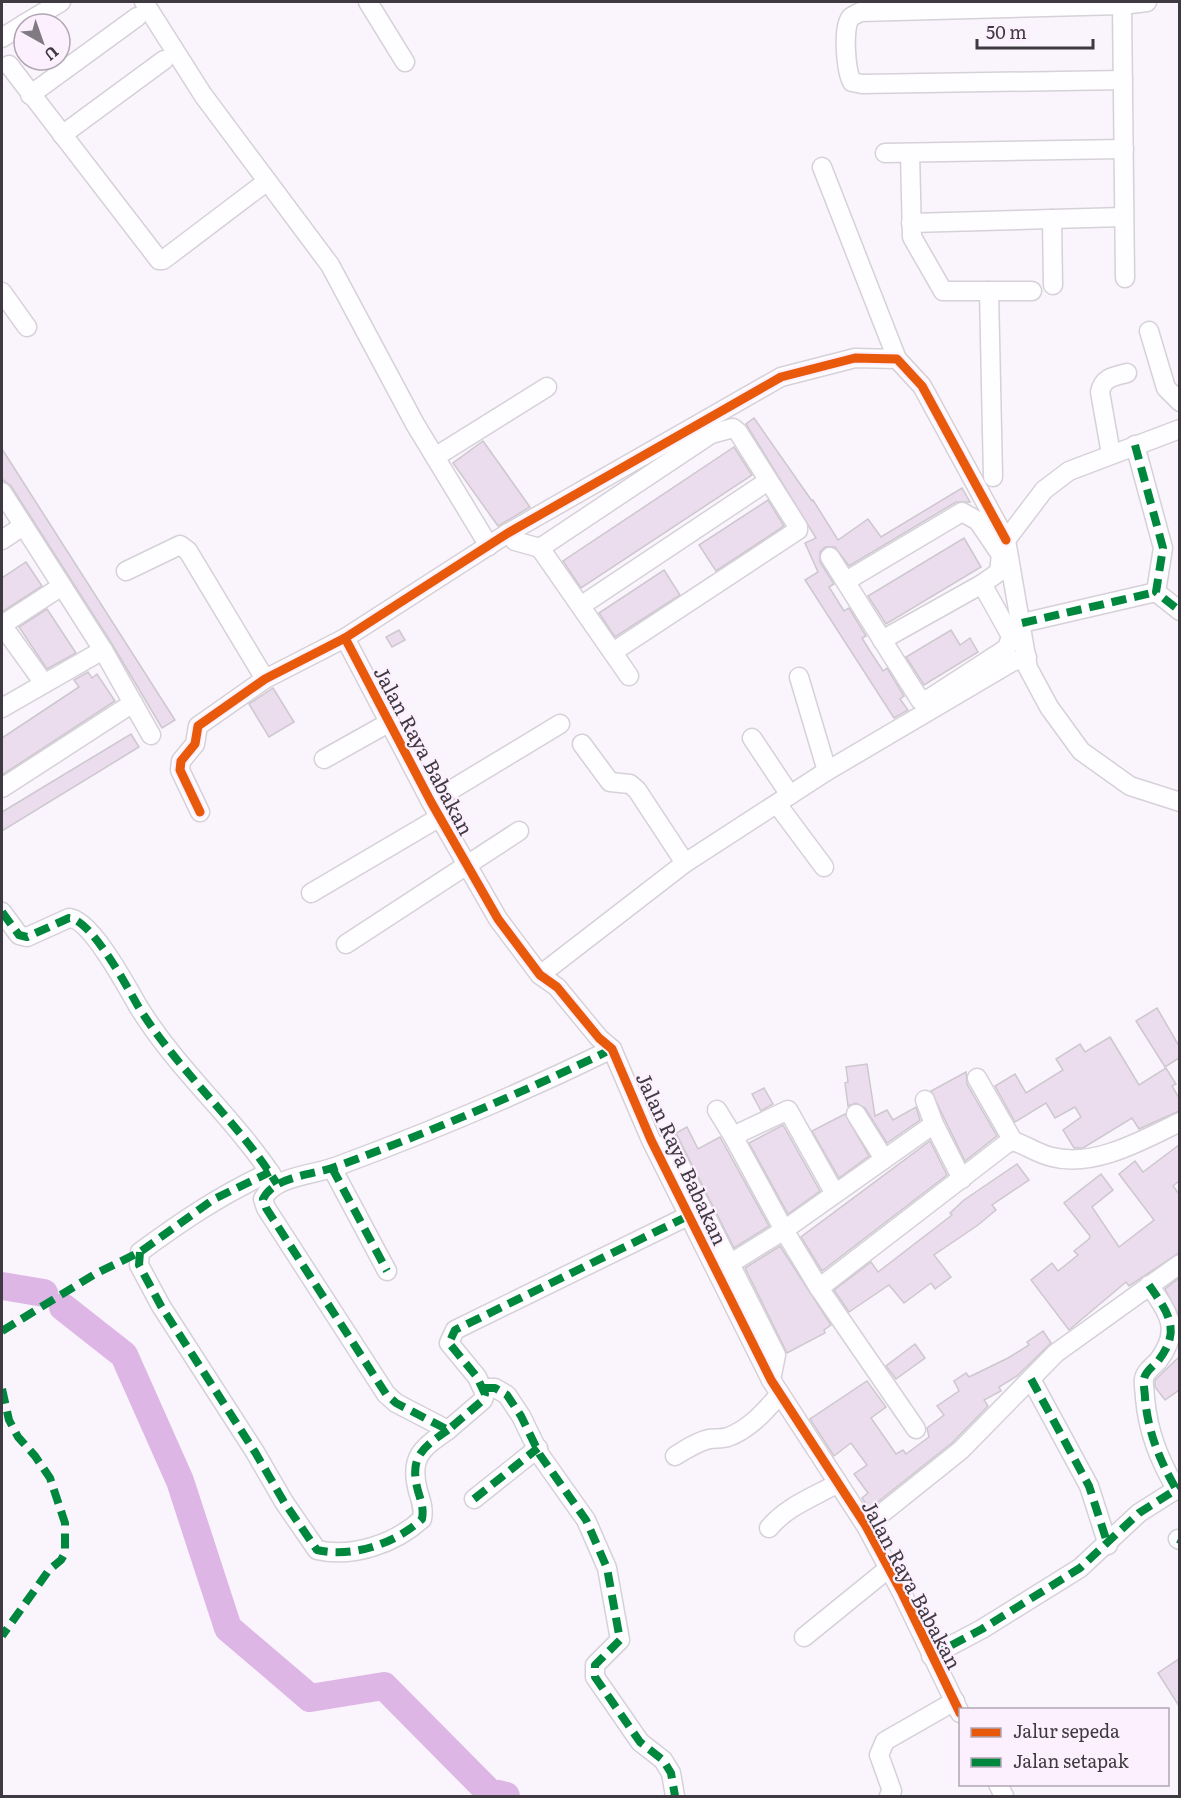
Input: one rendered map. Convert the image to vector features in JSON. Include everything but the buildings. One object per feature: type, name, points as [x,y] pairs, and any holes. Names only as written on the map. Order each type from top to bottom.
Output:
[{"type":"street","points":[[44,12],[61,2]]},
{"type":"street","points":[[368,2],[405,62]]},
{"type":"street","points":[[1123,80],[862,84],[852,82],[847,72],[847,26],[851,17],[860,12],[1122,5],[1147,2]]},
{"type":"street","points":[[1122,5],[1125,278]]},
{"type":"street","points":[[30,95],[140,9],[330,266],[435,457],[489,546]]},
{"type":"street","points":[[62,135],[164,60]]},
{"type":"street","points":[[9,65],[159,260],[164,260],[266,182]]},
{"type":"street","points":[[885,153],[1124,149]]},
{"type":"street","points":[[910,153],[912,237],[943,291],[1032,291]]},
{"type":"street","points":[[540,975],[685,863],[827,771],[1012,662],[1021,648],[1022,623],[1006,540],[922,386],[897,359],[822,167]]},
{"type":"street","points":[[911,223],[1124,217]]},
{"type":"street","points":[[1052,219],[1053,285]]},
{"type":"street","points":[[988,291],[993,477]]},
{"type":"street","points":[[2,292],[27,327]]},
{"type":"street","points":[[1149,331],[1166,388],[1179,402]]},
{"type":"street","points":[[200,812],[180,770],[181,760],[195,744],[198,726],[265,679],[345,638],[508,533],[781,377],[855,358],[897,359]]},
{"type":"street","points":[[1111,454],[1100,392],[1102,384],[1109,378],[1127,373]]},
{"type":"street","points":[[435,457],[547,387]]},
{"type":"street","points":[[540,548],[711,434],[726,428],[733,428],[738,432],[798,527],[796,533],[613,652]]},
{"type":"street","points":[[1006,540],[1056,479],[1069,471],[1179,429]]},
{"type":"street","points":[[1135,445],[1164,548],[1156,592]]},
{"type":"street","points":[[582,605],[768,481]]},
{"type":"street","points":[[2,492],[103,650],[151,735]]},
{"type":"street","points":[[846,581],[962,512],[978,521],[1001,555],[999,572],[982,584],[882,640]]},
{"type":"street","points":[[2,540],[23,526]]},
{"type":"street","points":[[508,533],[515,541],[540,548],[582,605],[629,676]]},
{"type":"street","points":[[126,571],[180,545],[188,551],[265,679]]},
{"type":"street","points":[[830,557],[922,701],[1007,648],[1021,648]]},
{"type":"street","points":[[982,584],[1011,636],[1021,648],[1028,668],[1049,707],[1081,751],[1130,786],[1179,802]]},
{"type":"street","points":[[43,682],[2,625],[62,586]]},
{"type":"street","points":[[1022,623],[1156,592]]},
{"type":"street","points":[[1156,592],[1179,611]]},
{"type":"street","name":"Jalan Raya Babakan","points":[[345,638],[435,810],[498,919],[540,975],[557,987],[599,1038],[612,1049],[651,1140],[775,1387],[866,1526],[958,1707]]},
{"type":"street","points":[[2,708],[43,682],[103,650]]},
{"type":"street","points":[[799,677],[827,771]]},
{"type":"street","points":[[2,788],[133,703]]},
{"type":"street","points":[[324,759],[390,722]]},
{"type":"street","points":[[311,894],[560,724]]},
{"type":"street","points":[[752,738],[783,799],[825,867]]},
{"type":"street","points":[[582,744],[610,782],[630,784],[637,790],[685,863]]},
{"type":"street","points":[[346,944],[519,831]]},
{"type":"street","points":[[2,912],[20,935],[27,937],[69,918],[80,921],[118,972],[161,1040],[187,1074],[237,1129],[274,1178]]},
{"type":"street","points":[[612,1049],[528,1090],[332,1168],[274,1178],[214,1199],[140,1252],[139,1265],[161,1306],[255,1452],[284,1502],[317,1550],[337,1554],[373,1547],[417,1524],[422,1519],[423,1511],[414,1474],[421,1450],[483,1400],[484,1388],[449,1343],[455,1330],[690,1215]]},
{"type":"street","points":[[977,1078],[1013,1141],[1051,1157],[1069,1160],[1114,1152],[1179,1122]]},
{"type":"street","points":[[926,1100],[934,1124],[962,1179]]},
{"type":"street","points":[[717,1110],[819,1288],[916,1429]]},
{"type":"street","points":[[733,1136],[788,1110],[834,1192]]},
{"type":"street","points":[[856,1114],[884,1159]]},
{"type":"street","points":[[728,1265],[784,1230],[834,1192],[934,1124]]},
{"type":"street","points":[[668,1141],[728,1265],[776,1355],[775,1387],[763,1414],[742,1430],[727,1437],[708,1440],[675,1456]]},
{"type":"street","points":[[819,1288],[1013,1141]]},
{"type":"street","points":[[332,1168],[387,1271]]},
{"type":"street","points":[[274,1178],[263,1199],[266,1208],[386,1394],[396,1403],[448,1430]]},
{"type":"street","points":[[866,1526],[961,1450],[1056,1353],[1179,1264]]},
{"type":"street","points":[[932,1656],[1080,1568],[1108,1545],[1139,1513],[1178,1488],[1160,1460],[1147,1422],[1144,1378],[1151,1367],[1174,1348],[1178,1332],[1176,1323],[1149,1285]]},
{"type":"street","points":[[1031,1379],[1089,1486],[1108,1545]]},
{"type":"street","points":[[484,1388],[495,1388],[507,1395],[521,1416],[537,1448],[586,1520],[608,1568],[621,1640],[595,1665],[595,1677],[640,1743],[663,1760],[671,1773],[675,1797]]},
{"type":"street","points":[[474,1499],[537,1448]]},
{"type":"street","points":[[769,1528],[789,1508],[800,1505],[838,1483]]},
{"type":"street","points":[[804,1637],[889,1568]]},
{"type":"street","points":[[889,1797],[892,1791],[879,1755],[885,1742],[958,1707]]},
{"type":"waterway","points":[[2,1286],[44,1293]]},
{"type":"waterway","points":[[63,1307],[124,1355],[180,1481],[228,1628],[310,1698],[384,1686],[489,1792],[506,1796]]},
{"type":"marked path","points":[[1135,445],[1163,548],[1156,592],[1180,611]]},
{"type":"marked path","points":[[1022,623],[1156,592]]},
{"type":"marked path","points":[[2,912],[19,935],[27,937],[69,918],[78,921],[88,930],[108,955],[154,1030],[244,1138],[277,1184]]},
{"type":"marked path","points":[[612,1049],[406,1140],[335,1167],[295,1177],[276,1185],[263,1199],[266,1208],[386,1394],[396,1403],[448,1430],[483,1400],[485,1394],[477,1377],[449,1343],[455,1330],[690,1215]]},
{"type":"marked path","points":[[332,1168],[387,1271]]},
{"type":"marked path","points":[[2,1331],[95,1274],[140,1252],[214,1199],[270,1172]]},
{"type":"marked path","points":[[140,1252],[139,1265],[161,1306],[255,1452],[284,1502],[317,1550],[344,1552],[372,1547],[399,1536],[422,1519],[423,1512],[415,1470],[417,1462],[425,1448],[448,1430]]},
{"type":"marked path","points":[[1149,1285],[1167,1314],[1171,1332],[1165,1350],[1145,1376],[1146,1410],[1155,1445],[1176,1489]]},
{"type":"marked path","points":[[1031,1379],[1089,1486],[1108,1545]]},
{"type":"marked path","points":[[484,1388],[495,1388],[507,1395],[521,1416],[540,1455],[586,1520],[607,1568],[620,1640],[595,1665],[595,1677],[640,1742],[663,1760],[671,1773],[675,1796]]},
{"type":"marked path","points":[[2,1389],[9,1420],[18,1437],[50,1478],[65,1523],[65,1553],[61,1560],[49,1570],[2,1636]]},
{"type":"marked path","points":[[474,1499],[538,1448]]},
{"type":"marked path","points":[[931,1656],[982,1629],[1080,1568],[1139,1513],[1180,1487]]},
{"type":"cycle path","points":[[200,812],[180,770],[181,761],[195,744],[198,726],[265,679],[345,638],[508,533],[781,377],[855,358],[897,359],[922,386],[1006,540]]},
{"type":"cycle path","points":[[345,638],[431,802],[498,919],[540,975],[557,987],[599,1038],[612,1049],[651,1140],[771,1380],[866,1526],[901,1591],[959,1711]]}]
